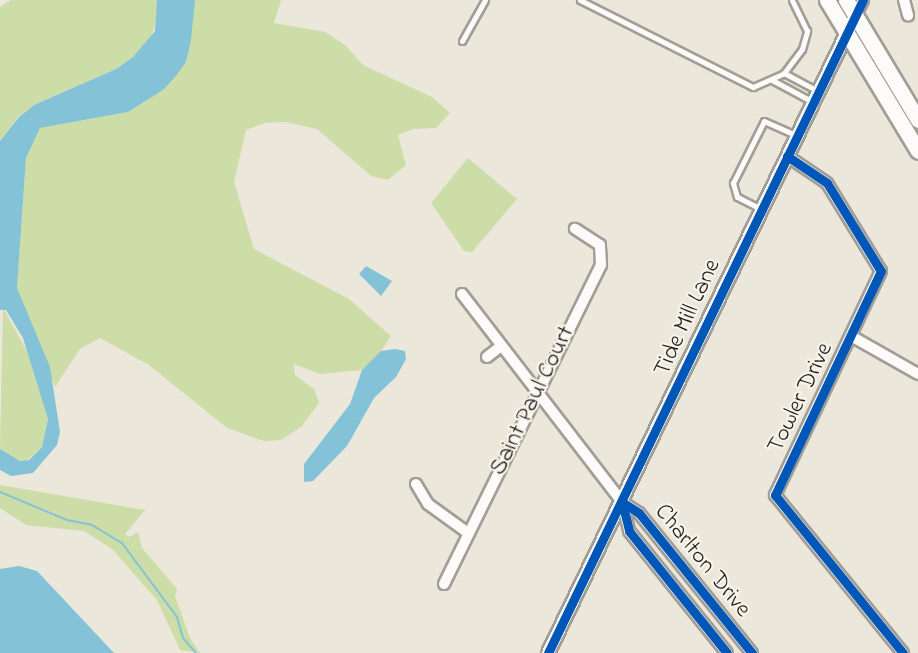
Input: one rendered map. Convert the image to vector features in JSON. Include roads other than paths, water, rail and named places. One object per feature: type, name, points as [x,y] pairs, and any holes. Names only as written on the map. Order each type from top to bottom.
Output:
[{"type":"main road","points":[[827,0],[918,151]]},
{"type":"main road","points":[[846,0],[918,120]]},
{"type":"street","name":"Tide Mill Lane","points":[[548,653],[845,33],[863,0]]},
{"type":"street","points":[[904,0],[908,15]]},
{"type":"street","name":"Towler Drive","points":[[787,156],[827,183],[881,271],[853,337],[775,495],[903,653]]},
{"type":"street","name":"Saint Paul Court","points":[[444,584],[537,391],[602,265],[600,245],[575,229]]},
{"type":"street","name":"Charlton Drive","points":[[462,294],[500,347],[537,391],[622,502],[639,513],[752,653]]},
{"type":"street","points":[[853,337],[918,374]]},
{"type":"street","points":[[487,357],[500,347]]},
{"type":"street","points":[[416,484],[428,504],[468,533]]},
{"type":"street","name":"Charlton Drive","points":[[622,502],[629,531],[727,653]]},
{"type":"lane","points":[[462,41],[485,0]]},
{"type":"lane","points":[[580,0],[742,84],[753,87],[784,73],[802,50],[807,31],[792,0]]},
{"type":"lane","points":[[784,73],[816,96]]},
{"type":"lane","points":[[772,80],[816,96]]},
{"type":"lane","points":[[761,209],[736,197],[733,183],[764,121],[796,136]]},
{"type":"water","points":[[157,0],[195,0],[186,62],[175,77],[163,90],[128,112],[40,128],[26,158],[17,288],[50,367],[60,432],[57,445],[33,473],[11,476],[0,470],[0,449],[20,461],[29,460],[42,447],[48,419],[23,338],[6,310],[0,310],[0,141],[19,117],[34,105],[116,69],[133,57],[155,31]]},
{"type":"water","points":[[366,266],[392,281],[381,296],[359,274]]},
{"type":"water","points":[[395,349],[405,351],[406,359],[396,377],[374,398],[347,446],[313,481],[304,482],[304,464],[350,404],[362,370],[381,351]]},
{"type":"water","points":[[19,566],[37,571],[114,653],[0,653],[0,569]]},
{"type":"waterway","points":[[0,492],[67,520],[92,525],[122,543],[177,617],[183,638],[196,653]]}]
